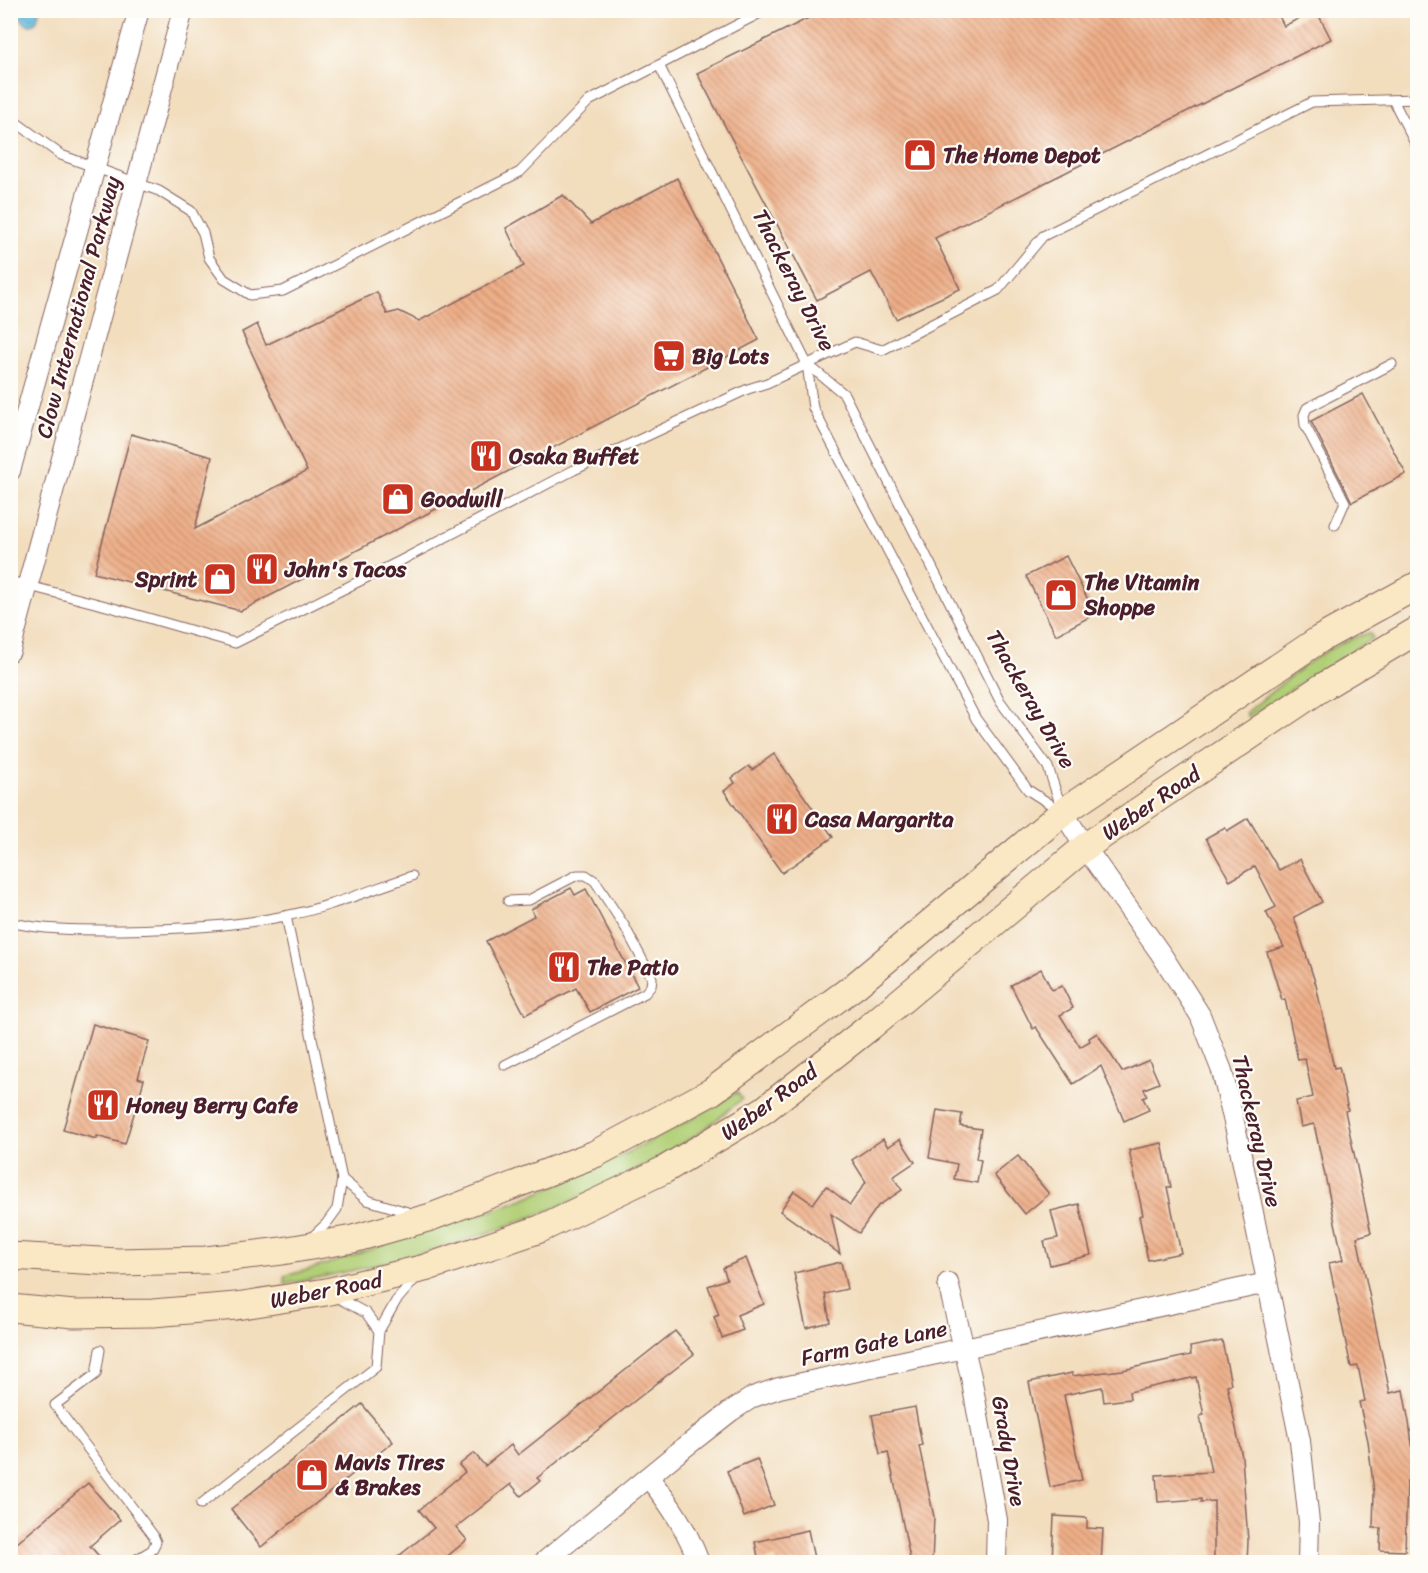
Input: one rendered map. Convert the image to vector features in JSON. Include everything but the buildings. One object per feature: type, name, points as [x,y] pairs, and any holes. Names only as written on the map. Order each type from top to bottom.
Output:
[{"type":"main road","name":"Weber Road","points":[[10,1256],[127,1262],[206,1260],[282,1251],[353,1239],[431,1217],[595,1154],[711,1092],[856,985],[1063,812],[1320,639],[1418,585]]},
{"type":"main road","name":"Weber Road","points":[[10,1308],[74,1314],[153,1313],[236,1306],[326,1292],[425,1268],[540,1229],[664,1170],[721,1138],[764,1110],[871,1026],[1085,848],[1324,686],[1418,630]]},
{"type":"street","name":"Clow International Parkway","points":[[10,471],[139,10]]},
{"type":"street","name":"Clow International Parkway","points":[[10,651],[19,583],[136,181],[183,10]]},
{"type":"street","name":"Thackeray Drive","points":[[1063,812],[1085,848],[1161,954],[1200,1015],[1222,1071],[1300,1441],[1309,1522],[1308,1563]]},
{"type":"street","name":"Grady Drive","points":[[948,1283],[964,1348],[997,1520],[996,1563]]},
{"type":"street","name":"Farm Gate Lane","points":[[544,1563],[731,1411],[753,1397],[779,1388],[1267,1283]]},
{"type":"street","points":[[648,1477],[687,1530],[699,1563]]},
{"type":"lane","points":[[10,118],[61,155],[136,181],[159,191],[191,211],[203,232],[209,258],[224,279],[250,295],[283,291],[520,172],[589,101],[766,10]]},
{"type":"lane","name":"Thackeray Drive","points":[[659,65],[807,364],[844,394],[1000,701],[1047,767],[1063,812]]},
{"type":"lane","points":[[19,583],[235,643],[574,470],[748,389],[767,383],[855,342],[882,350],[998,290],[1043,236],[1312,102],[1418,99]]},
{"type":"lane","points":[[1393,100],[1418,149]]},
{"type":"lane","points":[[807,364],[813,408],[976,719],[1028,790],[1063,812]]},
{"type":"lane","points":[[1335,525],[1345,502],[1305,425],[1304,415],[1307,408],[1392,364]]},
{"type":"lane","points":[[505,1065],[645,993],[651,986],[652,978],[625,927],[596,881],[586,875],[577,875],[529,900],[508,901]]},
{"type":"lane","points":[[10,922],[88,930],[223,926],[286,916],[343,900],[412,876]]},
{"type":"lane","points":[[282,1251],[314,1237],[326,1224],[337,1209],[342,1179],[286,916]]},
{"type":"lane","points":[[342,1179],[367,1200],[399,1211],[431,1217]]},
{"type":"lane","points":[[201,1504],[376,1367],[379,1331],[396,1301],[425,1268]]},
{"type":"lane","points":[[326,1292],[366,1313],[379,1331]]},
{"type":"lane","points":[[100,1350],[96,1374],[55,1405],[153,1535],[156,1542],[152,1550],[132,1563]]},
{"type":"green space","points":[[1370,633],[1373,638],[1248,717],[1246,713],[1319,655],[1352,638]]},
{"type":"green space","points":[[737,1092],[742,1099],[687,1141],[640,1168],[543,1213],[442,1248],[390,1262],[285,1284],[284,1276],[332,1263],[533,1195],[622,1155]]},
{"type":"water","points":[[39,10],[37,20],[32,25],[26,24],[15,11]]},
{"type":"place","name":"The Home Depot","points":[[920,155]]},
{"type":"place","name":"Big Lots","points":[[669,356]]},
{"type":"place","name":"Osaka Buffet","points":[[486,456]]},
{"type":"place","name":"Goodwill","points":[[398,499]]},
{"type":"place","name":"John's Tacos","points":[[262,569]]},
{"type":"place","name":"Sprint","points":[[220,579]]},
{"type":"place","name":"The Vitamin Shoppe","points":[[1061,595]]},
{"type":"place","name":"Casa Margarita","points":[[782,819]]},
{"type":"place","name":"The Patio","points":[[564,967]]},
{"type":"place","name":"Honey Berry Cafe","points":[[103,1105]]},
{"type":"place","name":"Mavis Tires & Brakes","points":[[312,1475]]}]
